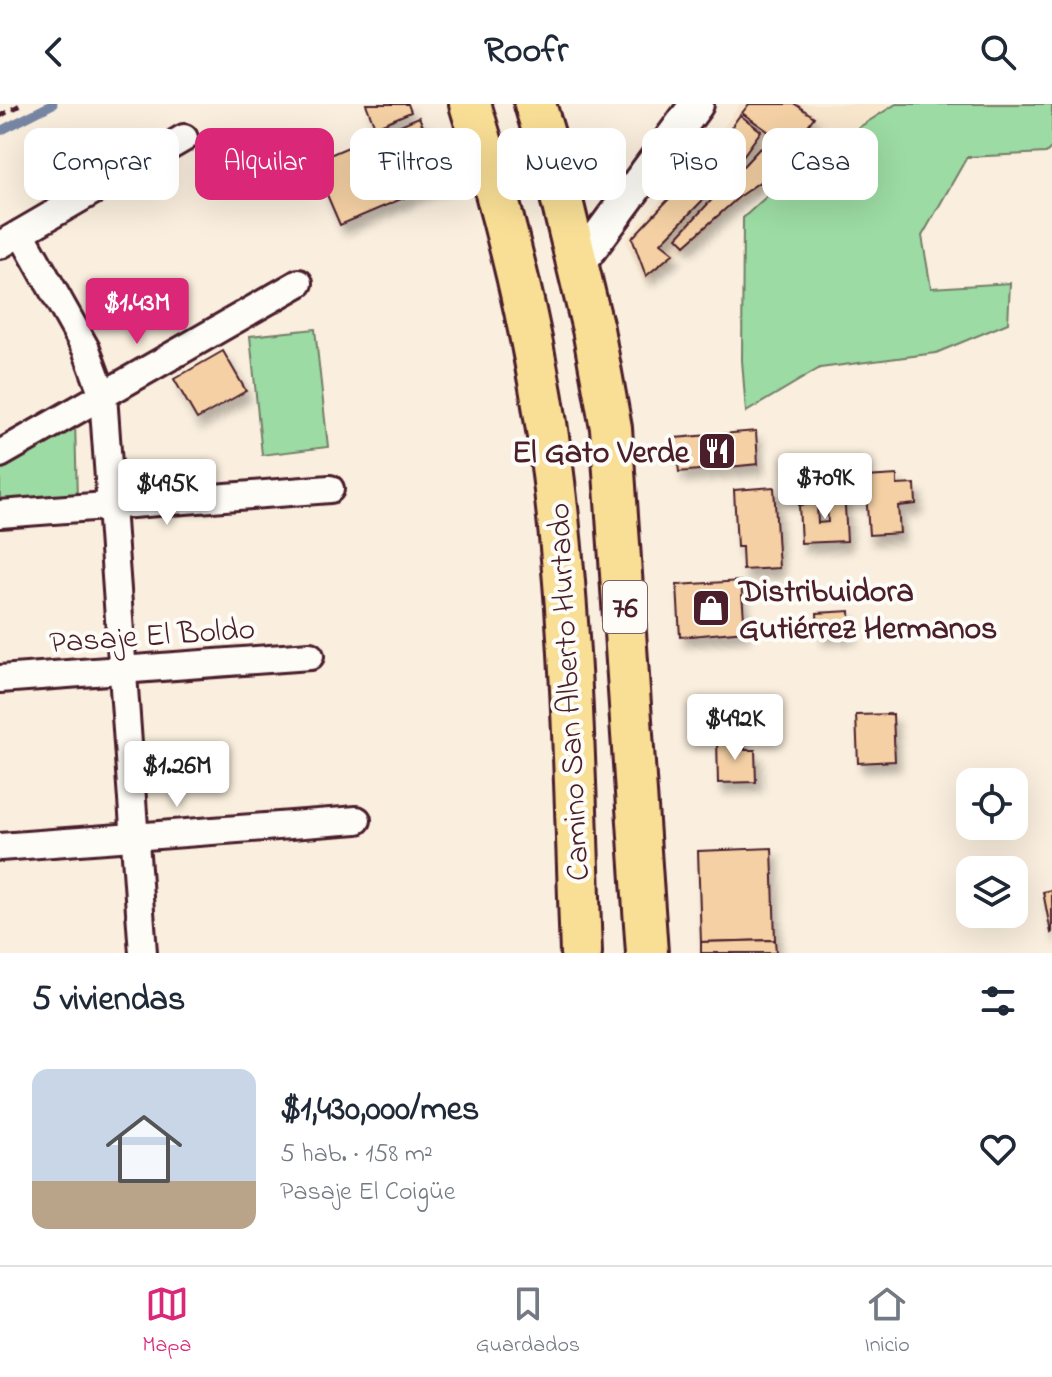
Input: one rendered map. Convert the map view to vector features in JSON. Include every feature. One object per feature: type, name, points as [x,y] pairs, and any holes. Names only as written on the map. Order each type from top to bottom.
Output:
[{"type":"main road","name":"Camino San Alberto Hurtado","points":[[470,104],[536,363],[554,482],[567,610],[581,953]]},
{"type":"main road","name":"Camino San Alberto Hurtado","points":[[535,104],[578,265],[611,428],[647,953]]},
{"type":"street","points":[[578,265],[697,104]]},
{"type":"street","points":[[143,953],[103,395],[86,349],[10,239],[184,138]]},
{"type":"street","points":[[0,454],[299,283]]},
{"type":"street","points":[[0,514],[330,489]]},
{"type":"street","name":"Pasaje El Boldo","points":[[0,679],[310,656]]},
{"type":"street","points":[[0,847],[357,820]]},
{"type":"path","points":[[0,116],[22,104]]},
{"type":"shaded area","points":[[740,104],[896,104],[858,128],[762,128],[762,189],[746,199],[746,128],[723,128]]},
{"type":"shaded area","points":[[662,200],[744,200],[644,284],[625,240]]},
{"type":"green space","points":[[896,104],[1052,104],[1052,147],[1046,153],[967,157],[922,236],[931,288],[1010,283],[1008,323],[936,353],[820,368],[746,412],[742,360],[743,218],[763,200],[878,200],[878,128],[858,128]]},
{"type":"green space","points":[[315,329],[328,447],[262,455],[250,336]]},
{"type":"green space","points":[[75,420],[77,499],[0,503],[0,466]]},
{"type":"building","points":[[366,104],[408,104],[411,112],[375,127]]},
{"type":"building","points":[[749,104],[795,104],[814,117],[806,128],[763,128],[742,113]]},
{"type":"building","points":[[740,115],[761,131],[746,152],[746,128],[731,128]]},
{"type":"building","points":[[419,117],[424,128],[393,128]]},
{"type":"building","points":[[350,146],[350,200],[399,200],[340,225],[329,200],[334,200],[334,153]]},
{"type":"building","points":[[760,148],[762,150],[762,180],[746,192],[746,163]]},
{"type":"building","points":[[668,200],[703,200],[661,243],[674,253],[646,276],[632,238]]},
{"type":"building","points":[[712,200],[735,200],[685,245],[677,237]]},
{"type":"building","points":[[223,351],[246,391],[197,419],[174,379]]},
{"type":"building","name":"El Gato Verde","points":[[756,431],[758,464],[679,472],[675,438]]},
{"type":"building","points":[[897,475],[897,485],[915,484],[916,504],[898,506],[900,533],[869,535],[865,477]]},
{"type":"building","points":[[774,487],[779,568],[743,570],[742,547],[737,547],[734,490]]},
{"type":"building","points":[[844,490],[847,541],[801,543],[799,505],[817,504],[818,523],[828,522],[826,491]]},
{"type":"building","name":"Distribuidora Gutiérrez Hermanos","points":[[741,581],[745,631],[680,637],[677,585]]},
{"type":"building","points":[[850,611],[851,633],[818,635],[817,613]]},
{"type":"building","points":[[893,714],[895,761],[858,763],[856,715]]},
{"type":"building","points":[[717,740],[744,740],[745,750],[755,750],[756,782],[718,783]]},
{"type":"building","points":[[772,848],[775,940],[701,942],[698,851]]},
{"type":"building","points":[[1052,890],[1052,932],[1051,933],[1043,892]]},
{"type":"building","points":[[775,940],[776,953],[701,953],[701,942]]},
{"type":"waterway","points":[[0,131],[53,104]]},
{"type":"place","name":"El Gato Verde","points":[[717,451]]},
{"type":"place","name":"Distribuidora Gutiérrez Hermanos","points":[[711,608]]}]
